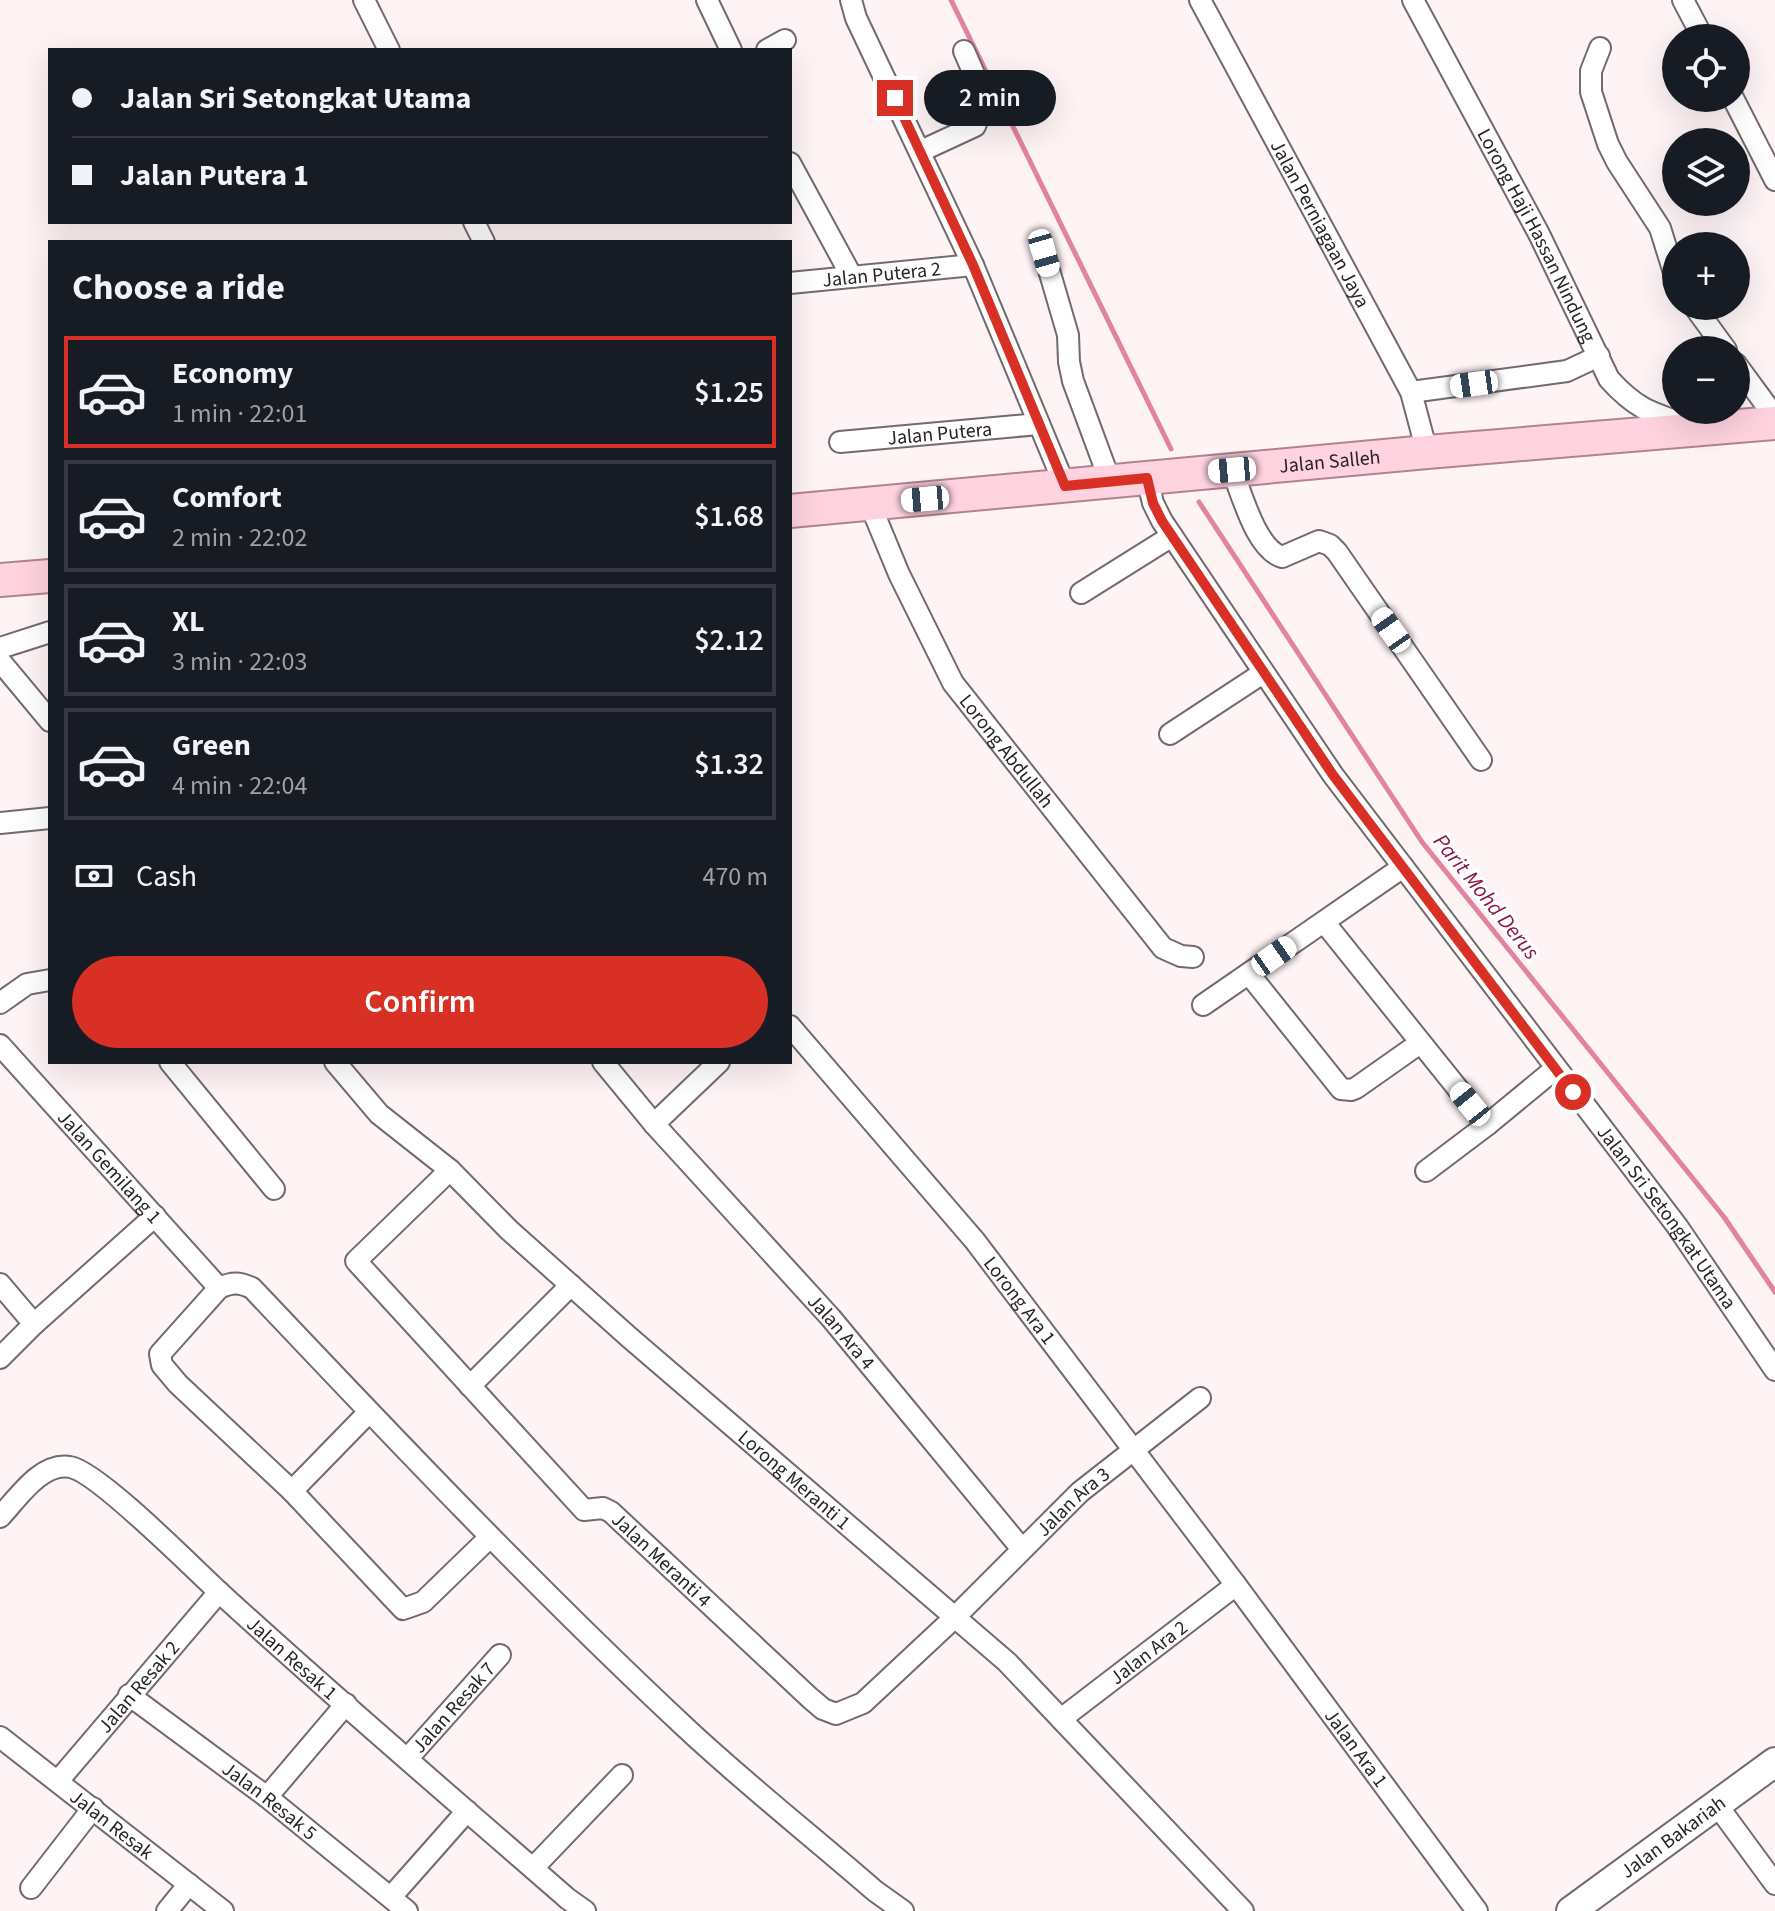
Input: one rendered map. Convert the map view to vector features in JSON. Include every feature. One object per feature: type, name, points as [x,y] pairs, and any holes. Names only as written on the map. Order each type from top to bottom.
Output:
[{"type":"main road","name":"Jalan Salleh","points":[[792,511],[1775,420]]},
{"type":"main road","points":[[0,580],[48,576]]},
{"type":"main road","name":"Jalan Bakariah","points":[[1571,1911],[1775,1762]]},
{"type":"street","points":[[364,0],[388,48]]},
{"type":"street","points":[[707,0],[730,48]]},
{"type":"street","points":[[851,0],[856,18],[973,265],[1065,486]]},
{"type":"street","name":"Jalan Perniagaan Jaya","points":[[1200,0],[1411,392],[1427,452]]},
{"type":"street","name":"Lorong Haji Hassan Nindung","points":[[1413,0],[1539,234],[1609,379],[1627,399],[1653,413],[1699,429]]},
{"type":"street","points":[[1683,0],[1696,24]]},
{"type":"street","points":[[1600,48],[1591,71],[1591,92],[1608,144],[1662,234]]},
{"type":"street","points":[[921,151],[975,126],[985,99],[964,51]]},
{"type":"street","points":[[1740,112],[1775,180]]},
{"type":"street","points":[[792,167],[852,277]]},
{"type":"street","points":[[1044,253],[1068,335],[1073,381],[1110,481]]},
{"type":"street","name":"Jalan Putera 2","points":[[792,283],[973,265]]},
{"type":"street","points":[[1411,392],[1567,371],[1599,356]]},
{"type":"street","points":[[1750,384],[1775,420]]},
{"type":"street","name":"Jalan Putera","points":[[840,442],[1039,424]]},
{"type":"street","points":[[1232,470],[1259,537],[1274,555],[1282,557],[1319,541],[1337,552],[1481,760]]},
{"type":"street","name":"Jalan Sri Setongkat Utama","points":[[1147,478],[1153,503],[1172,536],[1333,775],[1677,1226],[1775,1370]]},
{"type":"street","name":"Lorong Abdullah","points":[[870,504],[899,574],[953,683],[1163,948],[1181,956],[1193,957]]},
{"type":"street","points":[[1081,593],[1172,536]]},
{"type":"street","points":[[0,648],[48,633]]},
{"type":"street","points":[[0,661],[48,719]]},
{"type":"street","points":[[1170,734],[1263,673]]},
{"type":"street","points":[[0,823],[48,818]]},
{"type":"street","points":[[1203,1005],[1403,867]]},
{"type":"street","points":[[1324,922],[1487,1125]]},
{"type":"street","points":[[1249,974],[1341,1089],[1356,1088],[1420,1043]]},
{"type":"street","points":[[0,1003],[27,984],[48,980]]},
{"type":"street","name":"Lorong Ara 1","points":[[792,1028],[975,1241],[1236,1585]]},
{"type":"street","name":"Jalan Gemilang 1","points":[[0,1045],[219,1288]]},
{"type":"street","points":[[172,1064],[274,1189]]},
{"type":"street","name":"Lorong Meranti 1","points":[[337,1064],[379,1114],[450,1170],[509,1230],[1007,1662],[1243,1911]]},
{"type":"street","name":"Jalan Ara 4","points":[[605,1064],[654,1124],[831,1318],[1021,1548]]},
{"type":"street","points":[[654,1124],[717,1064]]},
{"type":"street","points":[[1426,1171],[1555,1069]]},
{"type":"street","name":"Jalan Meranti 4","points":[[450,1170],[356,1261],[584,1510],[603,1508],[611,1512],[823,1709],[836,1714],[863,1703],[954,1618]]},
{"type":"street","points":[[0,1358],[155,1216]]},
{"type":"street","points":[[490,1537],[423,1602],[403,1609],[292,1491],[178,1384],[162,1365],[160,1354],[219,1288],[231,1283],[242,1283],[252,1288],[490,1537],[689,1731],[875,1891],[903,1911]]},
{"type":"street","points":[[0,1284],[34,1324]]},
{"type":"street","points":[[470,1386],[571,1285]]},
{"type":"street","name":"Jalan Ara 3","points":[[954,1618],[1080,1492],[1200,1398]]},
{"type":"street","points":[[292,1491],[369,1412]]},
{"type":"street","name":"Jalan Resak 1","points":[[0,1517],[40,1475],[56,1466],[80,1469],[143,1521],[219,1592],[533,1868],[570,1907]]},
{"type":"street","name":"Jalan Ara 2","points":[[1061,1719],[1236,1585]]},
{"type":"street","name":"Jalan Ara 1","points":[[1236,1585],[1477,1911]]},
{"type":"street","name":"Jalan Resak 2","points":[[58,1781],[219,1592]]},
{"type":"street","name":"Jalan Resak 7","points":[[408,1758],[500,1655]]},
{"type":"street","name":"Jalan Resak 5","points":[[129,1695],[267,1797],[407,1911]]},
{"type":"street","points":[[267,1797],[346,1704]]},
{"type":"street","name":"Jalan Resak","points":[[0,1737],[223,1911]]},
{"type":"street","points":[[533,1868],[622,1775]]},
{"type":"street","points":[[1717,1805],[1775,1884]]},
{"type":"street","points":[[31,1888],[93,1808]]},
{"type":"street","points":[[391,1897],[467,1811]]},
{"type":"street","points":[[167,1911],[189,1884]]},
{"type":"waterway","points":[[951,0],[1171,449]]},
{"type":"waterway","name":"Parit Mohd Derus","points":[[1199,502],[1422,842],[1724,1217],[1775,1292]]},
{"type":"route","points":[[895,98],[973,265],[1065,486],[1147,478],[1153,503],[1162,521],[1291,715],[1573,1092]]}]
